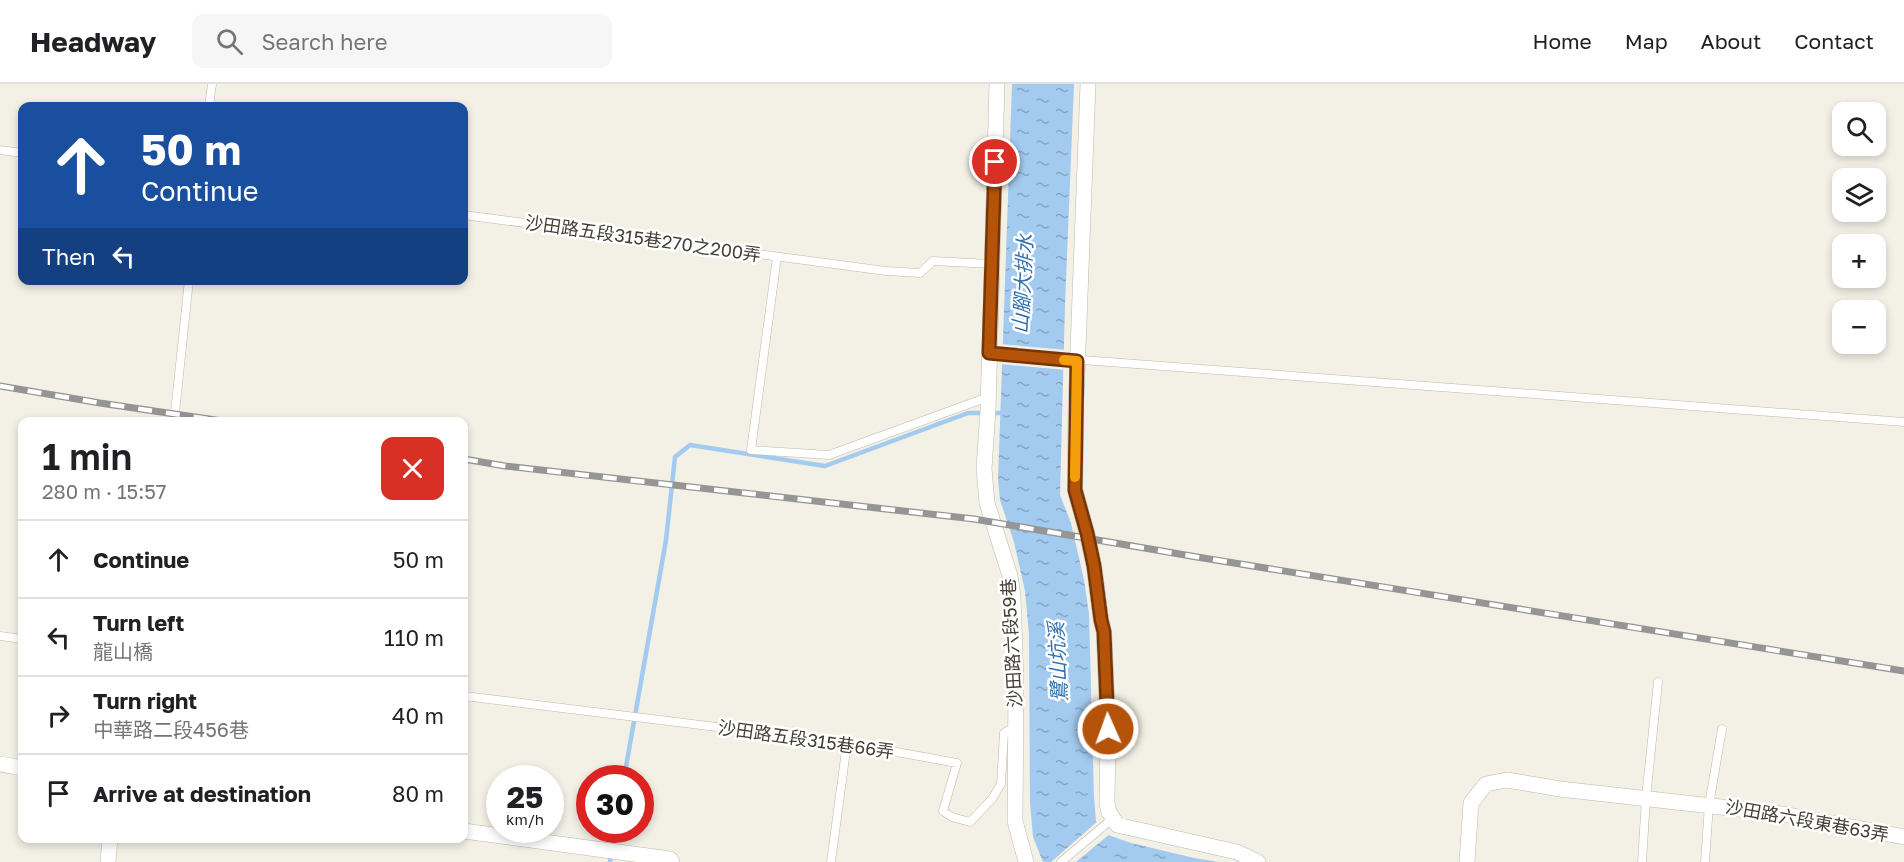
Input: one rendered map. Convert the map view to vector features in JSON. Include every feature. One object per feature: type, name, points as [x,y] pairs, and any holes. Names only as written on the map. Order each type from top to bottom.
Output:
[{"type":"street","name":"沙田路六段59巷","points":[[997,84],[984,483],[987,503],[1008,568],[1013,596],[1016,682],[1015,820],[1026,862]]},
{"type":"street","points":[[1088,84],[1077,361],[1075,490],[1094,566],[1104,632],[1107,676],[1107,803],[1112,819],[1117,825],[1237,852],[1258,862]]},
{"type":"street","points":[[0,764],[18,767]]},
{"type":"street","name":"沙田路六段東巷63弄","points":[[1467,862],[1472,802],[1486,784],[1507,780],[1560,789],[1783,814],[1904,837]]},
{"type":"street","points":[[468,832],[670,859],[672,862]]},
{"type":"street","points":[[108,862],[110,843]]},
{"type":"lane","points":[[210,102],[212,84]]},
{"type":"lane","points":[[0,150],[18,152]]},
{"type":"lane","name":"沙田路五段315巷270之200弄","points":[[468,216],[777,257],[751,450],[829,455],[988,397]]},
{"type":"lane","points":[[777,257],[920,273],[933,261],[991,264]]},
{"type":"lane","points":[[175,417],[188,285]]},
{"type":"lane","points":[[989,353],[1904,422]]},
{"type":"lane","points":[[0,636],[18,638]]},
{"type":"lane","points":[[1642,862],[1658,682]]},
{"type":"lane","name":"沙田路五段315巷66弄","points":[[468,696],[847,743],[957,762],[943,811],[970,822],[992,799],[1001,784],[1004,733],[1016,726]]},
{"type":"lane","points":[[1706,862],[1709,805],[1722,729]]},
{"type":"lane","points":[[831,862],[847,743]]},
{"type":"lane","points":[[1061,862],[1112,819]]},
{"type":"water","points":[[1012,84],[1074,84],[1060,495],[1071,523],[1089,614],[1096,821],[1108,835],[1131,843],[1219,862],[1043,862],[1033,837],[1030,803],[1029,634],[1025,591],[1014,542],[1000,500],[998,480]]},
{"type":"pier","points":[[1000,344],[1067,350],[1066,370],[1000,364]]},
{"type":"pier","points":[[1099,820],[1111,833],[1076,862],[1051,862]]},
{"type":"waterway","points":[[626,765],[666,540],[675,457],[690,445],[825,466],[968,413],[1006,413]]},
{"type":"waterway","points":[[610,862],[613,843]]},
{"type":"railway","points":[[0,386],[195,417]]},
{"type":"railway","points":[[468,460],[505,466],[974,519],[1904,671]]},
{"type":"slow traffic","points":[[1064,360],[1077,361],[1075,477]]},
{"type":"route","points":[[995,162],[989,353],[1077,361],[1075,490],[1094,566],[1104,632],[1108,729]]},
{"type":"water label","name":"山腳大排水","points":[[1023,284]]},
{"type":"water label","name":"鷺山坑溪","points":[[1058,662]]}]
